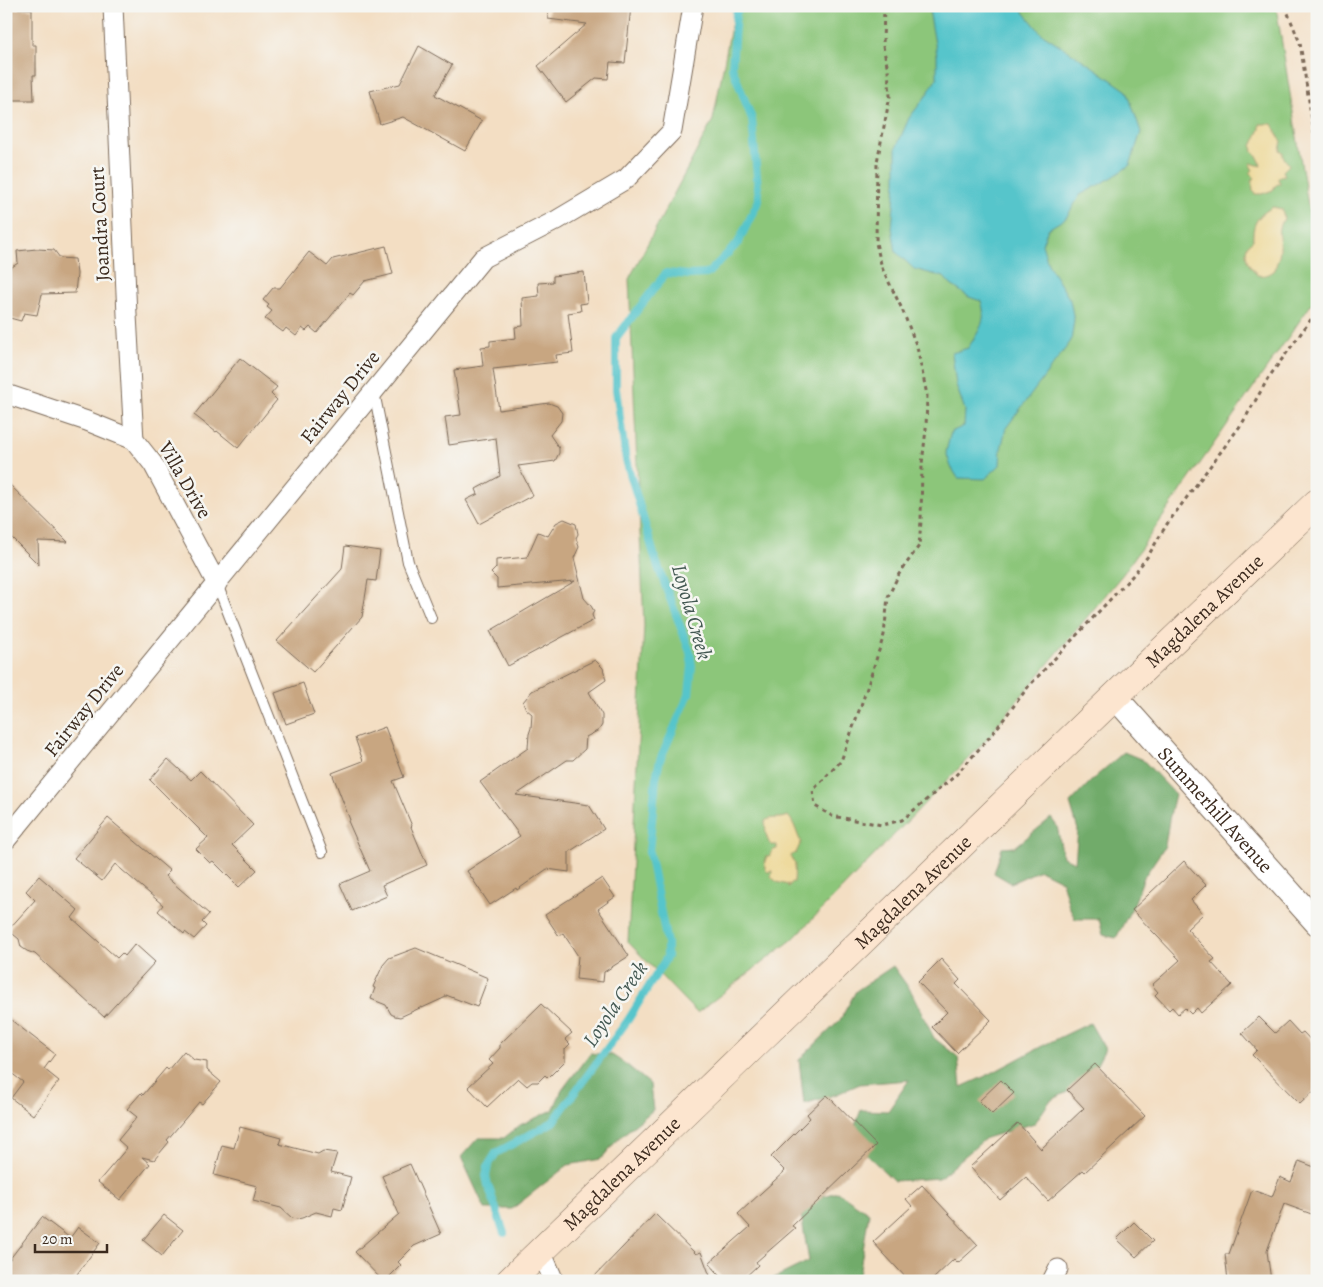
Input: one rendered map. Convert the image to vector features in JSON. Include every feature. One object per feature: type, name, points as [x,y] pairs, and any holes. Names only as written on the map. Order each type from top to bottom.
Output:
[{"type":"main road","name":"Magdalena Avenue","points":[[510,1281],[1317,503]]},
{"type":"street","name":"Joandra Court","points":[[113,6],[126,306],[134,440]]},
{"type":"street","name":"Fairway Drive","points":[[6,840],[483,258],[557,220],[626,179],[672,131],[693,6]]},
{"type":"street","name":"Villa Drive","points":[[6,394],[87,421],[134,440],[153,464],[217,584]]},
{"type":"street","name":"Summerhill Avenue","points":[[1115,696],[1317,923]]},
{"type":"street","points":[[541,1251],[554,1281]]},
{"type":"lane","points":[[374,392],[408,562],[432,618]]},
{"type":"lane","points":[[217,584],[322,852]]},
{"type":"path","points":[[884,6],[883,46],[888,70],[890,96],[876,162],[876,243],[882,268],[902,309],[917,347],[927,395],[919,546],[900,574],[888,597],[884,635],[865,694],[841,761],[814,790],[815,806],[832,816],[882,825],[902,820],[955,776],[994,732],[1028,688],[1134,574],[1148,556],[1167,524],[1243,422],[1269,377],[1315,314],[1317,308]]},
{"type":"path","points":[[1285,6],[1300,43],[1316,147],[1317,172]]},
{"type":"green space","points":[[735,6],[1276,6],[1317,262],[1317,296],[1123,574],[997,725],[994,732],[793,939],[697,1013],[628,942],[644,626],[629,279],[713,120]]},
{"type":"green space","points":[[1124,752],[1143,760],[1175,794],[1165,846],[1144,877],[1134,904],[1116,938],[1103,935],[1099,919],[1075,919],[1062,881],[1040,870],[1011,883],[994,873],[1002,848],[1015,847],[1051,818],[1057,826],[1063,857],[1075,862],[1078,830],[1070,803],[1094,778]]},
{"type":"green space","points":[[893,966],[911,991],[934,1038],[958,1057],[961,1087],[1090,1023],[1105,1049],[1088,1081],[1050,1101],[1035,1123],[986,1138],[939,1178],[894,1181],[850,1138],[861,1110],[888,1111],[909,1080],[860,1084],[837,1094],[804,1104],[799,1060],[840,1020],[856,991]]},
{"type":"green space","points":[[590,1053],[612,1055],[650,1084],[653,1110],[619,1138],[601,1159],[568,1165],[512,1209],[485,1209],[461,1157],[478,1138],[504,1138],[520,1125],[553,1110],[562,1090]]},
{"type":"green space","points":[[838,1192],[869,1213],[859,1275],[879,1281],[768,1281],[809,1261],[799,1203]]},
{"type":"sand","points":[[1260,124],[1272,124],[1282,141],[1280,150],[1283,152],[1283,156],[1289,165],[1283,171],[1285,175],[1280,176],[1278,179],[1280,183],[1273,190],[1262,194],[1255,194],[1252,181],[1255,178],[1250,173],[1253,170],[1251,163],[1261,166],[1259,159],[1253,152],[1252,146],[1260,129]]},
{"type":"sand","points":[[1273,207],[1282,209],[1284,219],[1279,227],[1279,255],[1275,270],[1267,275],[1257,275],[1247,259],[1247,245],[1253,240],[1257,220],[1263,213]]},
{"type":"sand","points":[[788,816],[801,842],[796,853],[791,855],[795,863],[794,882],[788,888],[788,885],[777,882],[771,877],[772,871],[767,872],[766,870],[765,862],[767,856],[770,856],[772,851],[777,849],[777,845],[771,845],[768,840],[765,821]]},
{"type":"water","points":[[930,6],[1019,6],[1041,33],[1127,91],[1141,132],[1130,165],[1113,177],[1080,195],[1066,218],[1048,229],[1042,244],[1048,264],[1070,300],[1074,320],[1071,341],[1006,428],[1001,449],[1000,465],[985,479],[958,478],[951,467],[946,452],[951,432],[964,426],[965,410],[956,385],[952,353],[968,348],[981,326],[983,308],[981,301],[969,297],[951,285],[944,277],[914,269],[896,252],[892,228],[896,182],[896,148],[909,118],[937,78],[937,55],[929,10]]},
{"type":"building","points":[[549,6],[631,6],[625,63],[610,62],[608,79],[596,78],[566,102],[538,66],[587,24],[548,19]]},
{"type":"building","points":[[6,8],[32,9],[32,45],[36,45],[36,75],[33,75],[34,100],[6,100]]},
{"type":"building","points":[[419,46],[452,65],[435,95],[482,121],[465,151],[403,117],[380,124],[370,91],[400,84]]},
{"type":"building","points":[[386,246],[393,274],[365,281],[353,295],[350,293],[317,333],[310,327],[306,331],[302,328],[296,336],[286,328],[283,332],[265,319],[272,311],[263,300],[273,288],[280,288],[309,252],[327,266],[333,259]]},
{"type":"building","points":[[54,250],[60,258],[75,259],[77,274],[75,293],[42,294],[37,315],[24,313],[21,321],[6,317],[6,276],[9,269],[18,263],[17,251]]},
{"type":"building","points":[[584,272],[587,303],[580,304],[581,311],[568,313],[573,353],[556,355],[557,362],[493,369],[499,410],[549,403],[557,406],[562,413],[561,421],[550,435],[559,448],[559,453],[555,461],[518,466],[533,495],[479,524],[466,500],[478,494],[476,489],[500,476],[496,438],[449,445],[445,417],[461,415],[454,370],[483,366],[481,347],[490,346],[490,341],[516,338],[515,327],[523,326],[522,298],[539,296],[538,283],[553,282],[553,276]]},
{"type":"building","points":[[240,358],[277,387],[271,394],[277,400],[238,448],[194,415]]},
{"type":"building","points":[[6,481],[68,542],[38,541],[39,565],[6,532]]},
{"type":"building","points":[[564,519],[576,524],[578,534],[576,538],[579,547],[574,558],[584,598],[594,611],[592,615],[594,620],[508,666],[490,631],[575,581],[497,588],[497,579],[491,573],[496,568],[496,560],[527,557],[538,532],[548,536],[556,523]]},
{"type":"building","points":[[345,546],[380,551],[376,581],[368,580],[362,617],[313,672],[277,641],[342,569]]},
{"type":"building","points":[[595,660],[603,668],[606,680],[589,692],[602,715],[602,725],[599,730],[586,737],[585,749],[573,760],[567,760],[516,795],[589,805],[604,829],[569,852],[569,872],[547,869],[517,890],[516,888],[490,905],[467,871],[520,836],[480,782],[528,748],[532,714],[526,709],[523,702],[532,691]]},
{"type":"building","points":[[303,683],[314,714],[286,724],[275,693]]},
{"type":"building","points":[[385,727],[404,777],[393,781],[427,865],[382,885],[387,896],[352,911],[340,884],[370,871],[348,821],[350,820],[332,773],[363,761],[355,738]]},
{"type":"building","points":[[168,759],[191,780],[200,771],[253,825],[232,845],[257,870],[239,887],[213,861],[210,863],[196,849],[208,838],[150,780]]},
{"type":"building","points":[[108,818],[170,871],[165,876],[209,914],[202,922],[206,926],[194,939],[185,932],[184,934],[158,911],[163,905],[115,864],[102,881],[74,858]]},
{"type":"building","points":[[1184,861],[1206,885],[1191,900],[1203,914],[1187,929],[1215,959],[1211,962],[1232,985],[1201,1013],[1197,1008],[1191,1014],[1185,1008],[1178,1014],[1172,1007],[1169,1010],[1155,995],[1158,992],[1152,985],[1180,960],[1132,910]]},
{"type":"building","points":[[39,876],[78,910],[72,918],[117,958],[122,953],[125,956],[135,944],[155,962],[104,1017],[35,954],[21,947],[19,939],[8,930],[35,900],[26,891]]},
{"type":"building","points":[[602,878],[615,897],[598,909],[629,956],[604,972],[603,982],[576,979],[578,956],[563,933],[559,936],[545,915]]},
{"type":"building","points":[[416,948],[488,978],[477,1007],[446,995],[446,997],[400,1017],[391,1014],[386,1005],[371,999],[375,988],[373,987],[383,965],[389,958]]},
{"type":"building","points":[[941,959],[960,980],[956,984],[991,1020],[957,1053],[932,1027],[947,1012],[918,982]]},
{"type":"building","points":[[541,1004],[572,1033],[565,1039],[570,1044],[565,1049],[565,1061],[548,1078],[545,1075],[538,1082],[532,1082],[527,1086],[518,1078],[487,1107],[468,1087],[493,1064],[489,1060],[500,1048],[500,1044]]},
{"type":"building","points":[[6,1016],[55,1054],[44,1069],[59,1081],[33,1115],[11,1098],[23,1082],[6,1069]]},
{"type":"building","points":[[1259,1017],[1275,1033],[1288,1021],[1300,1034],[1303,1032],[1317,1047],[1317,1088],[1300,1104],[1252,1055],[1257,1050],[1242,1033]]},
{"type":"building","points":[[184,1051],[194,1060],[207,1062],[207,1070],[221,1082],[202,1104],[199,1102],[167,1140],[169,1142],[154,1160],[142,1157],[150,1164],[120,1200],[98,1182],[127,1148],[118,1140],[137,1117],[127,1109],[141,1093],[143,1095],[166,1068],[168,1070]]},
{"type":"building","points":[[1095,1064],[1145,1116],[1085,1172],[1083,1170],[1048,1201],[1026,1177],[1000,1200],[970,1167],[1018,1123],[1041,1149],[1084,1108],[1067,1090]]},
{"type":"building","points":[[1001,1080],[1014,1093],[992,1114],[979,1101]]},
{"type":"building","points":[[827,1095],[876,1145],[792,1226],[795,1228],[756,1262],[758,1265],[741,1281],[725,1281],[709,1263],[750,1227],[738,1214],[785,1171],[771,1157],[810,1118],[807,1114]]},
{"type":"building","points":[[240,1127],[281,1138],[279,1144],[318,1154],[323,1151],[337,1153],[331,1172],[351,1177],[342,1210],[334,1208],[332,1216],[316,1212],[302,1218],[292,1218],[281,1208],[253,1201],[257,1186],[214,1175],[222,1145],[234,1148]]},
{"type":"building","points":[[1299,1161],[1317,1168],[1317,1216],[1284,1204],[1267,1251],[1271,1281],[1228,1281],[1225,1254],[1229,1254],[1252,1190],[1272,1197],[1280,1177],[1291,1182]]},
{"type":"building","points":[[410,1164],[441,1234],[414,1246],[398,1262],[401,1265],[383,1281],[355,1252],[399,1214],[382,1176]]},
{"type":"building","points":[[922,1185],[978,1245],[958,1263],[954,1259],[931,1281],[909,1281],[873,1242],[912,1206],[906,1199]]},
{"type":"building","points":[[655,1214],[696,1254],[701,1252],[710,1276],[697,1281],[590,1281]]},
{"type":"building","points":[[164,1215],[183,1230],[162,1256],[143,1240]]},
{"type":"building","points":[[42,1217],[70,1238],[78,1227],[100,1243],[72,1281],[17,1281],[6,1273],[6,1264]]},
{"type":"building","points":[[1134,1222],[1153,1241],[1136,1257],[1117,1239]]},
{"type":"waterway","name":"Loyola Creek","points":[[504,1233],[488,1185],[486,1176],[488,1166],[496,1153],[553,1122],[628,1020],[667,957],[667,943],[649,852],[656,778],[660,760],[689,694],[692,666],[690,652],[656,561],[626,460],[616,389],[616,338],[666,273],[707,274],[738,243],[759,200],[752,119],[732,67],[736,13],[741,6]]}]
